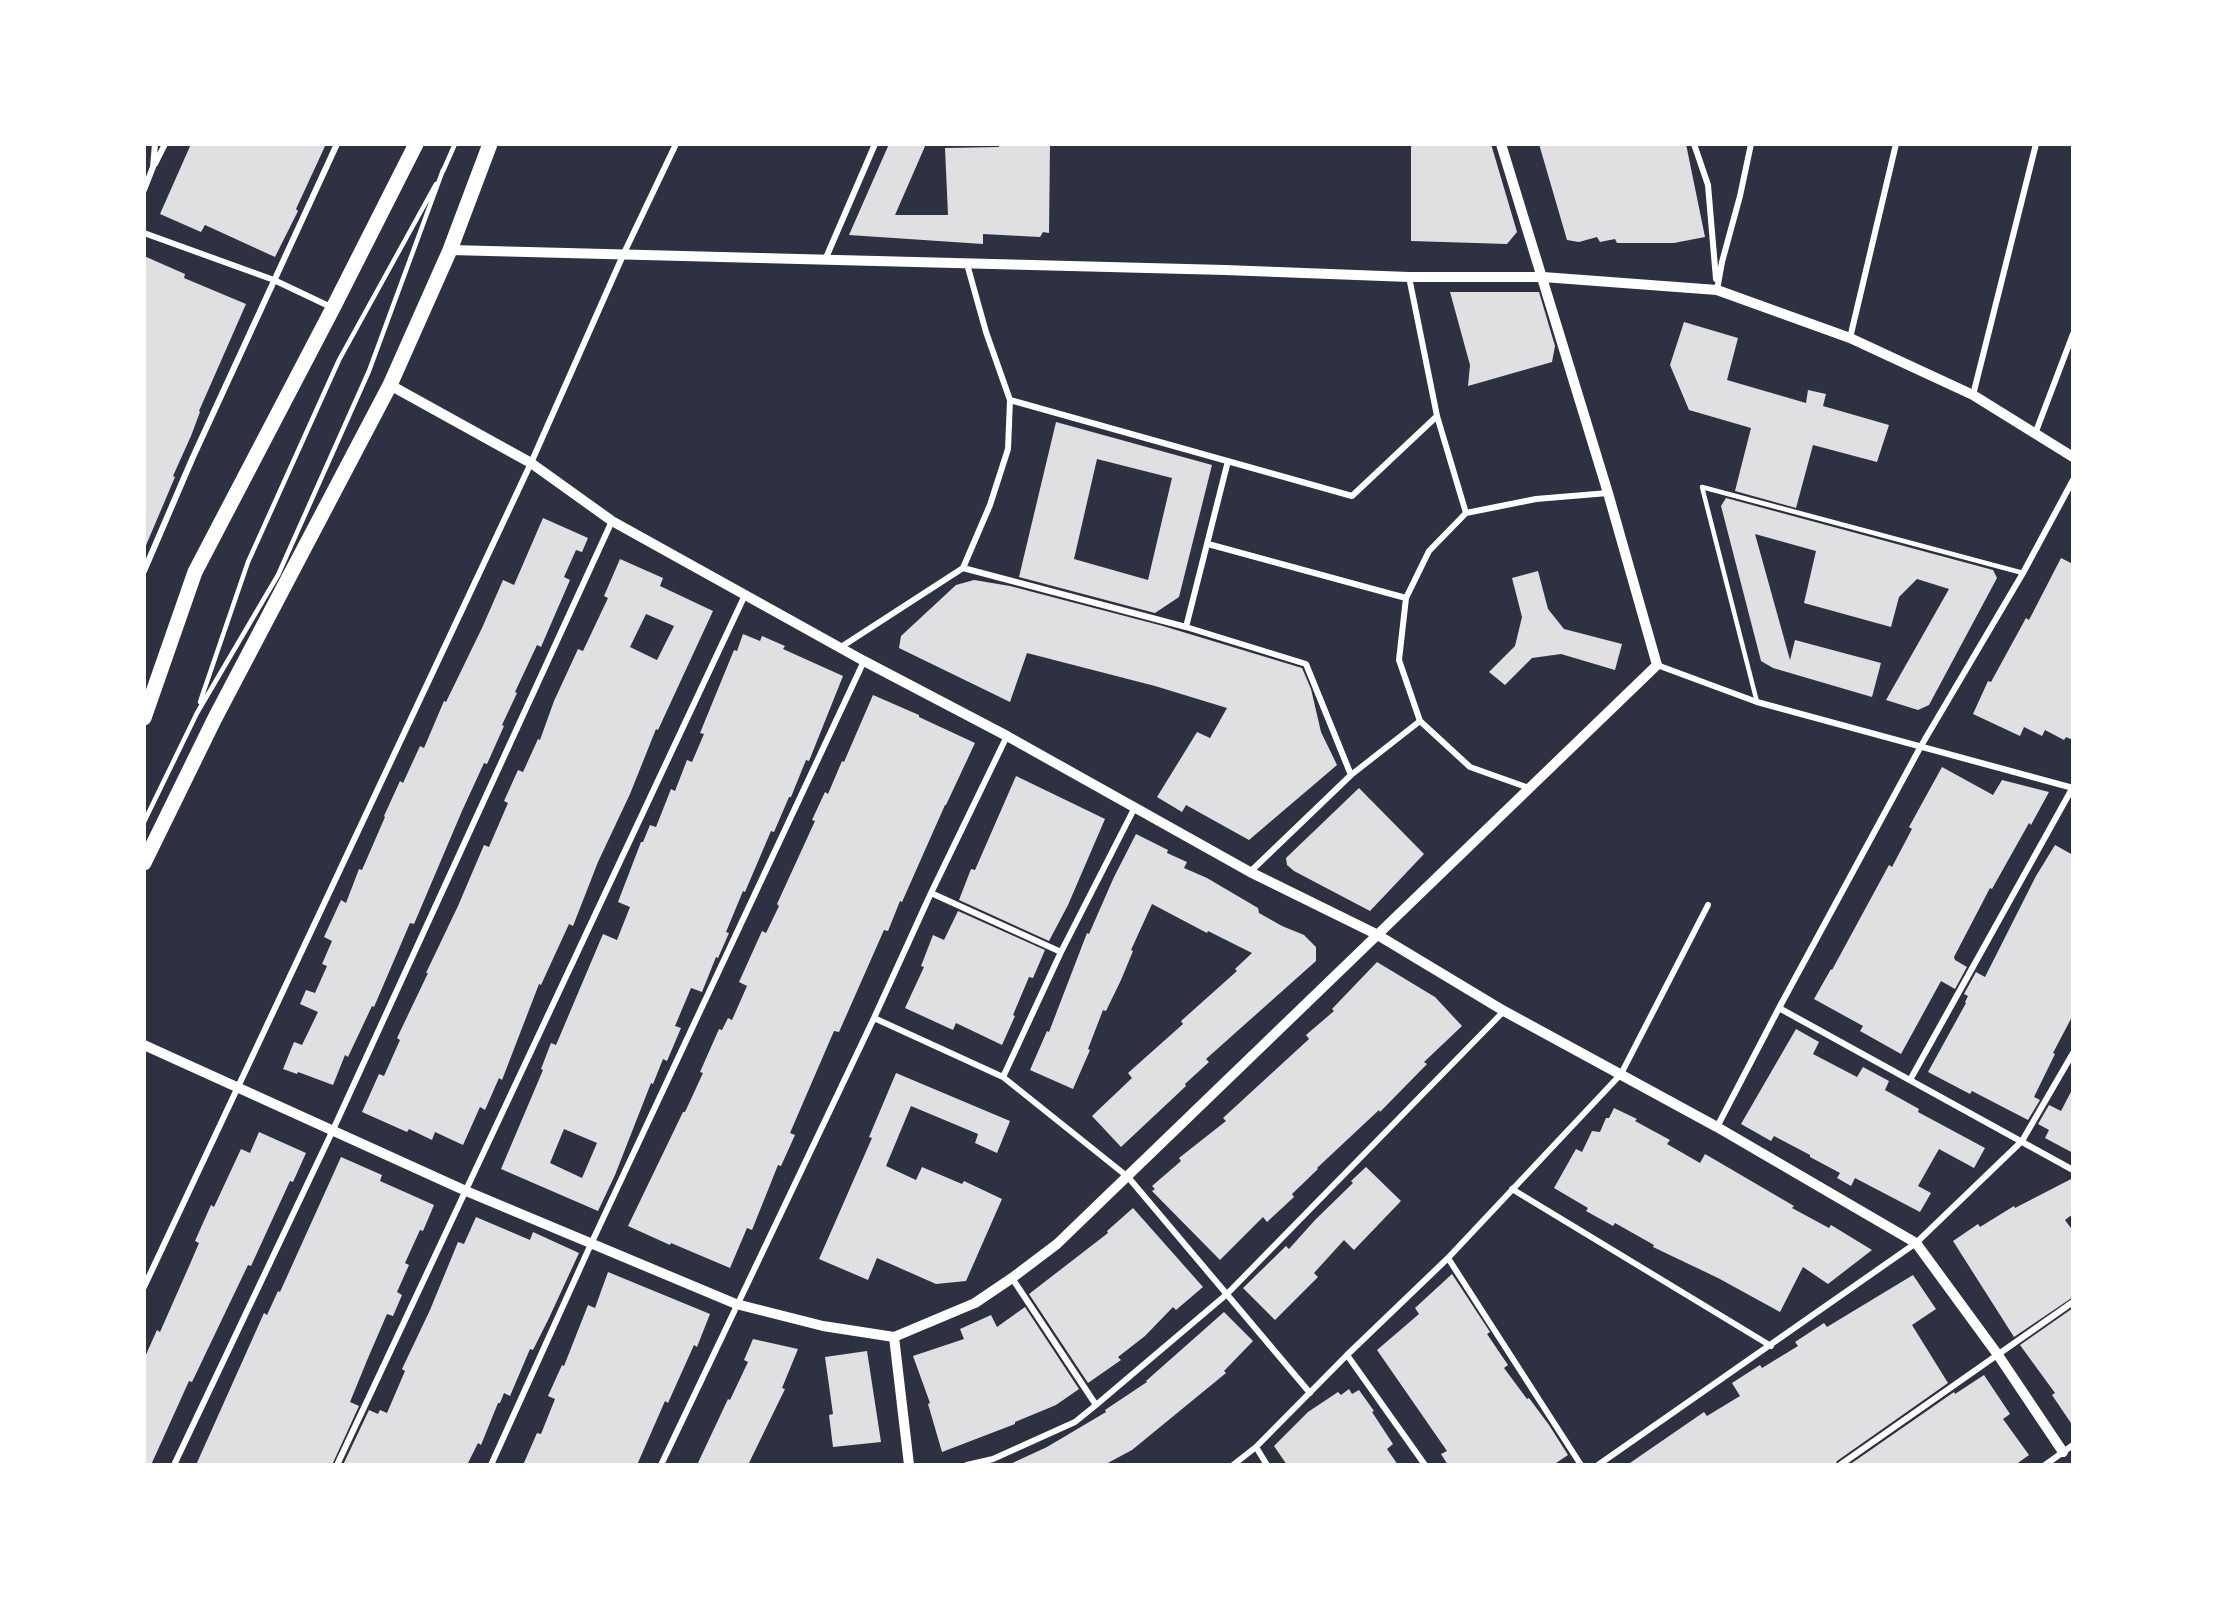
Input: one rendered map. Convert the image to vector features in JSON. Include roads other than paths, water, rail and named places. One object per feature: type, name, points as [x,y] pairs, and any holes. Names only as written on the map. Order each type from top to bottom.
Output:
[{"type":"main road","points":[[144,863],[215,718],[390,385],[450,250],[482,162],[492,144]]},
{"type":"main road","points":[[144,718],[195,572],[416,145]]},
{"type":"street","points":[[153,167],[155,144]]},
{"type":"street","points":[[144,190],[165,144]]},
{"type":"street","points":[[145,566],[337,144]]},
{"type":"street","points":[[144,1287],[531,464],[624,253],[676,144]]},
{"type":"street","points":[[825,260],[875,144]]},
{"type":"street","points":[[1502,144],[1608,493],[1657,665]]},
{"type":"street","points":[[1694,144],[1708,184],[1717,290]]},
{"type":"street","points":[[1717,290],[1751,144]]},
{"type":"street","points":[[1850,338],[1896,144]]},
{"type":"street","points":[[1973,395],[2036,144]]},
{"type":"street","points":[[144,233],[274,280],[333,308]]},
{"type":"street","points":[[450,250],[624,253],[1409,277],[1543,277],[1717,290],[1850,338],[1973,395],[2073,457]]},
{"type":"street","points":[[841,647],[963,568],[990,505],[1008,450],[1010,400],[986,332],[967,264]]},
{"type":"street","points":[[1409,277],[1437,416],[1466,513]]},
{"type":"street","points":[[2035,434],[2073,334]]},
{"type":"street","points":[[390,385],[531,464],[612,521],[864,661],[1007,736],[1250,872],[1376,934],[1503,1011],[1717,1127],[1916,1243],[1998,1355],[2063,1452]]},
{"type":"street","points":[[1010,400],[1352,496],[1437,416]]},
{"type":"street","points":[[1186,627],[1228,461]]},
{"type":"street","points":[[1717,1127],[1921,746],[2023,573],[2073,480]]},
{"type":"street","points":[[1529,789],[1470,767],[1420,721],[1399,660],[1406,598],[1429,551],[1466,513],[1536,499],[1608,493]]},
{"type":"street","points":[[174,1465],[332,1132],[612,521]]},
{"type":"street","points":[[1208,544],[1406,598]]},
{"type":"street","points":[[963,568],[1186,627],[1306,664],[1351,775]]},
{"type":"street","points":[[337,1465],[745,595]]},
{"type":"street","points":[[491,1465],[591,1244],[864,661]]},
{"type":"street","points":[[1657,665],[1757,702],[2073,787],[1911,1080]]},
{"type":"street","points":[[144,1045],[466,1191],[736,1304],[823,1326],[894,1337],[975,1303],[1057,1244],[1657,665]]},
{"type":"street","points":[[1250,872],[1351,775],[1420,721]]},
{"type":"street","points":[[661,1465],[874,1018],[930,893],[1007,736]]},
{"type":"street","points":[[1003,1077],[1061,952],[1135,807]]},
{"type":"street","points":[[930,893],[1061,952]]},
{"type":"street","points":[[1233,1465],[1256,1447],[1448,1258],[1621,1074],[1708,905]]},
{"type":"street","points":[[1779,1008],[2073,1170]]},
{"type":"street","points":[[967,1465],[993,1459],[1075,1422],[1096,1406],[1227,1294],[1503,1011]]},
{"type":"street","points":[[874,1018],[1003,1077],[1128,1177],[1310,1393]]},
{"type":"street","points":[[1598,1465],[1916,1243],[2022,1142],[2073,1053]]},
{"type":"street","points":[[1512,1189],[1771,1346]]},
{"type":"street","points":[[1448,1258],[1581,1465]]},
{"type":"street","points":[[1012,1278],[1096,1406]]},
{"type":"street","points":[[1840,1465],[2073,1302]]},
{"type":"street","points":[[894,1337],[909,1465]]},
{"type":"street","points":[[1347,1355],[1425,1465]]},
{"type":"street","points":[[2045,1465],[2073,1445]]},
{"type":"street","points":[[1256,1447],[1267,1465]]},
{"type":"lane","points":[[197,713],[248,561],[305,434],[339,360],[455,144]]},
{"type":"lane","points":[[144,822],[197,713],[283,565],[369,371],[443,170]]},
{"type":"lane","points":[[1757,702],[1702,487],[2023,573]]}]
